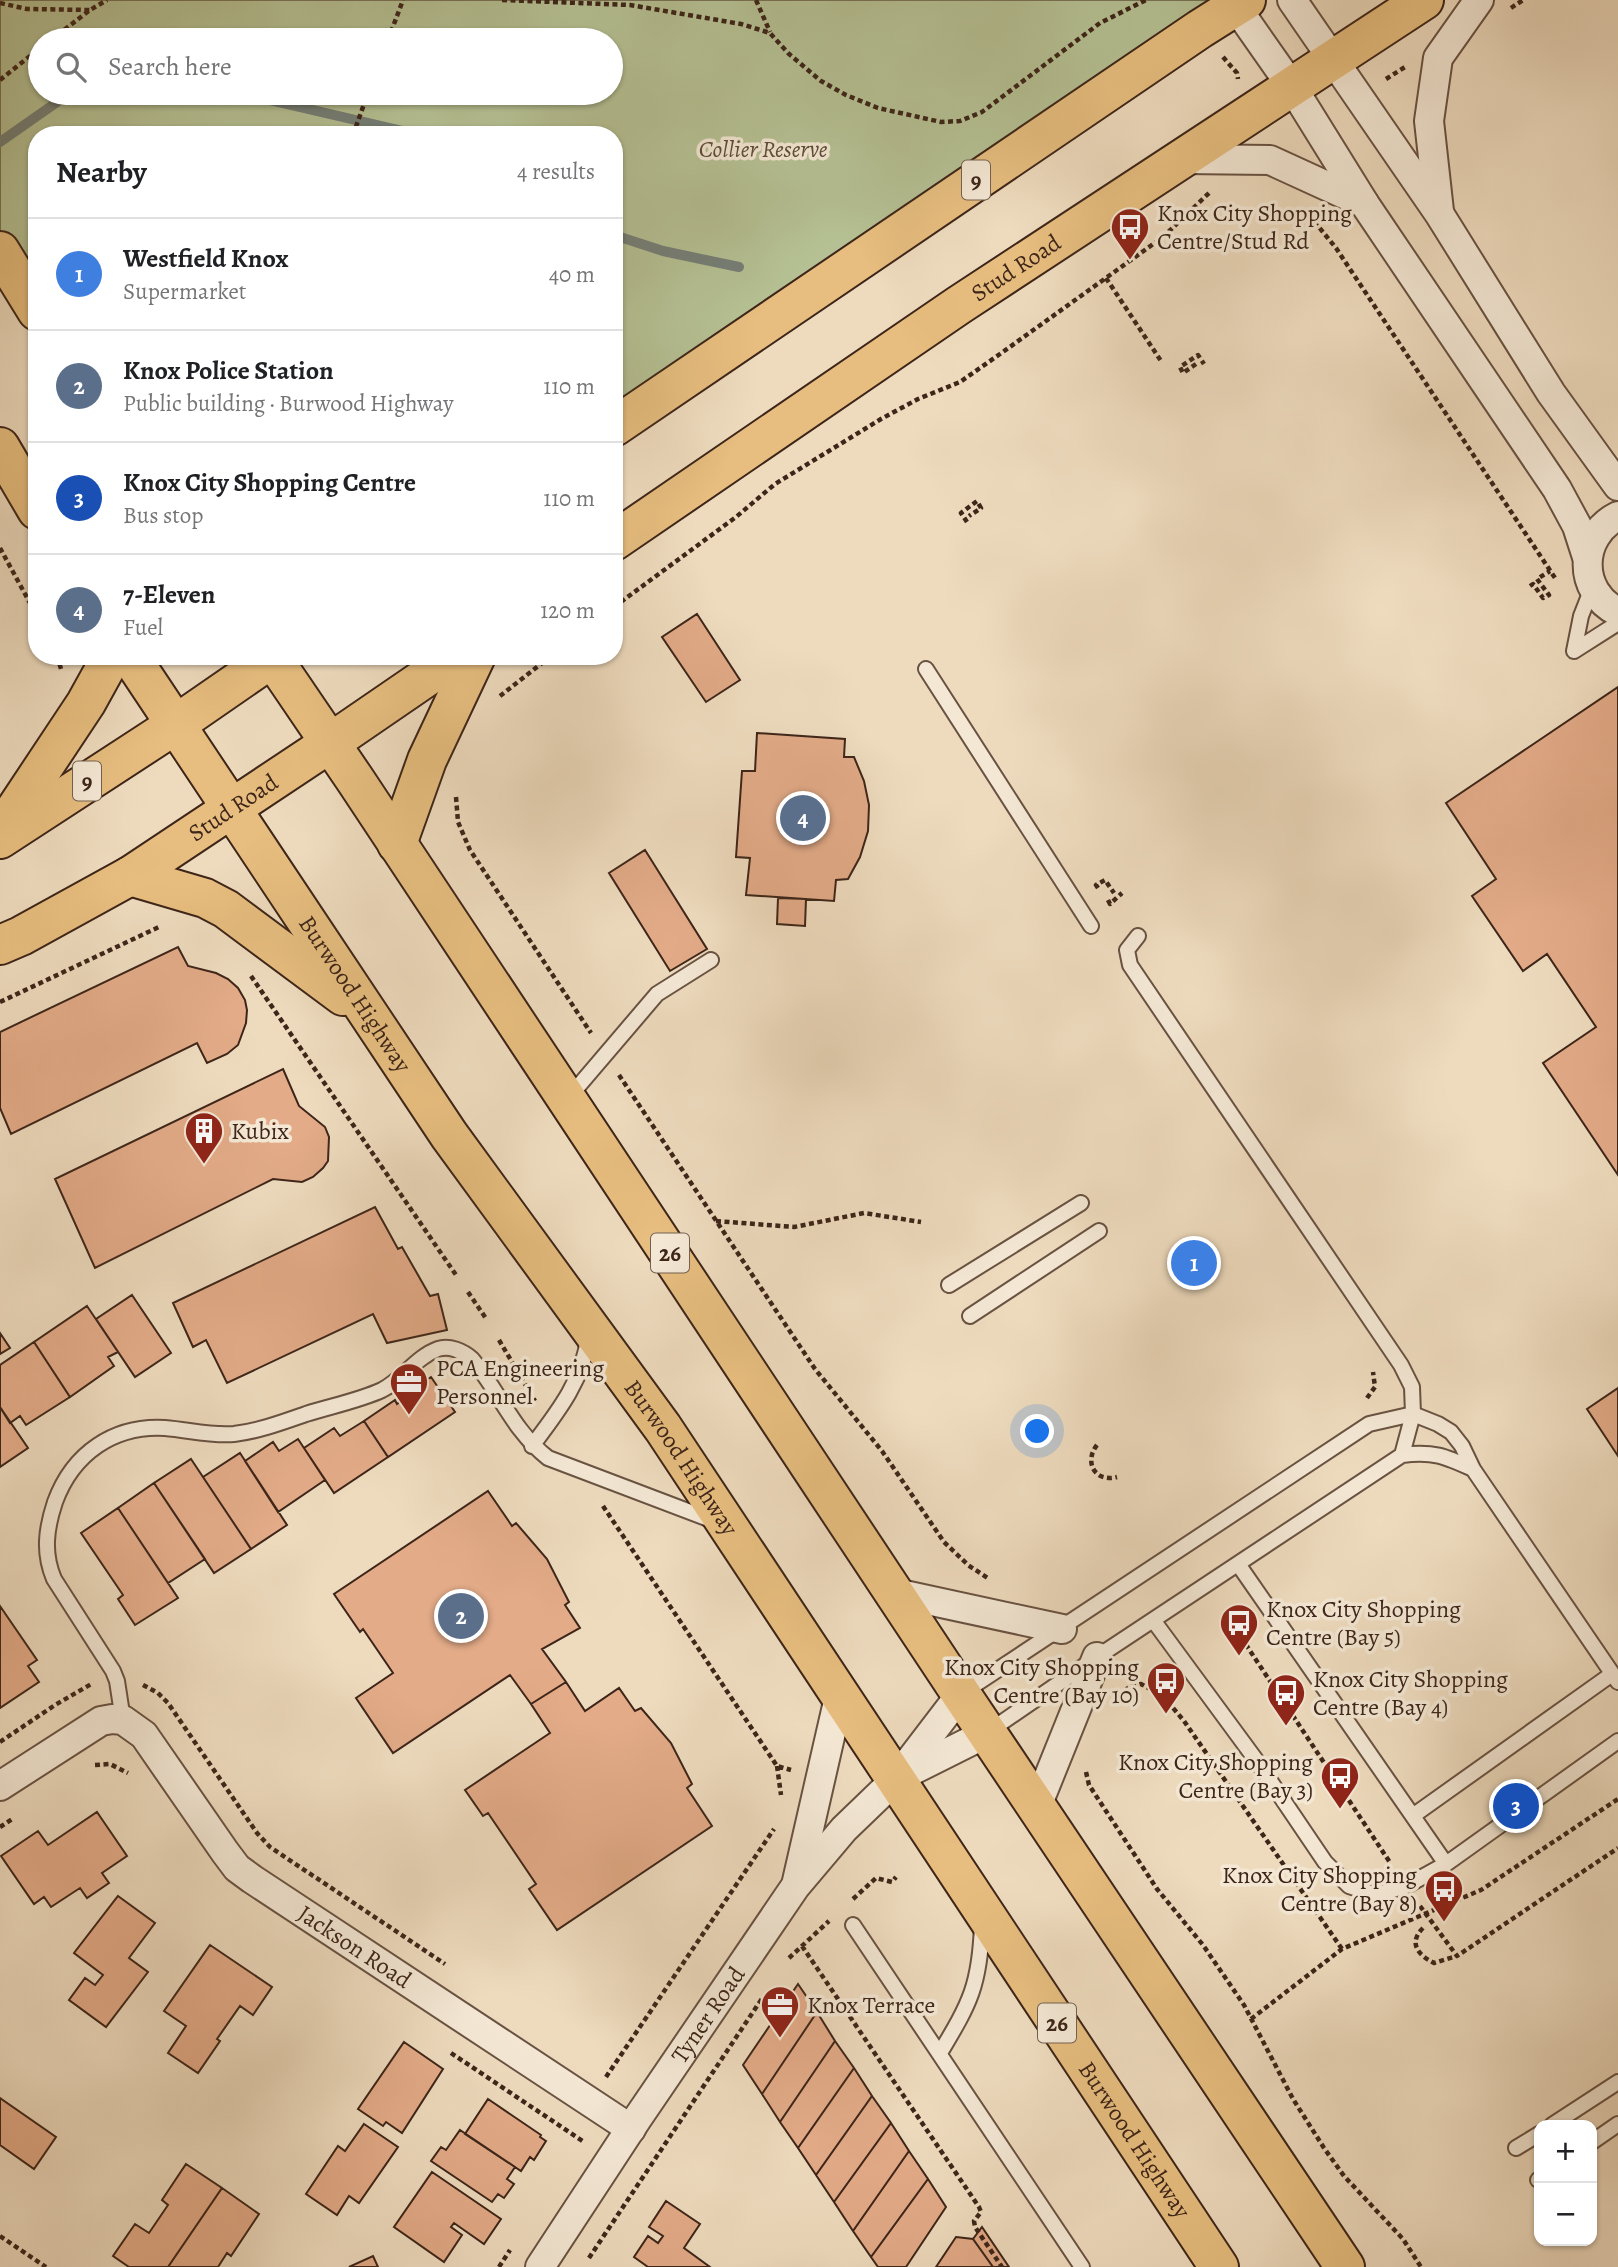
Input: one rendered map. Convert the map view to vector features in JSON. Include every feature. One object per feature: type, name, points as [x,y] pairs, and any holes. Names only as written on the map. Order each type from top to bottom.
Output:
[{"type":"main road","name":"Stud Road","points":[[623,535],[960,305],[1424,0]]},
{"type":"main road","name":"9","points":[[623,421],[1241,3]]},
{"type":"main road","points":[[0,251],[28,296]]},
{"type":"main road","points":[[0,447],[28,495]]},
{"type":"main road","points":[[0,833],[86,703],[107,665]]},
{"type":"main road","name":"Burwood Highway","points":[[136,665],[367,1015],[457,1146],[663,1428],[1219,2267]]},
{"type":"main road","name":"9","points":[[0,839],[261,665]]},
{"type":"main road","name":"26","points":[[278,665],[1345,2267]]},
{"type":"main road","name":"Stud Road","points":[[0,944],[21,936],[130,876],[444,665]]},
{"type":"main road","points":[[397,844],[427,760],[472,665]]},
{"type":"main road","points":[[130,876],[205,898],[226,909],[367,1015]]},
{"type":"street","points":[[1292,0],[1440,215],[1551,393],[1618,486]]},
{"type":"street","points":[[1440,215],[1429,121],[1438,58],[1479,0]]},
{"type":"street","points":[[1241,3],[1364,203],[1557,489],[1577,526],[1587,557]]},
{"type":"street","points":[[1182,159],[1270,160],[1364,203]]},
{"type":"street","points":[[1618,516],[1598,531],[1587,557],[1587,573],[1592,588],[1602,601],[1618,612]]},
{"type":"street","points":[[895,1593],[1062,1629]]},
{"type":"street","points":[[1037,1806],[1097,1657]]},
{"type":"street","points":[[795,1887],[839,1693]]},
{"type":"street","name":"Tyner Road","points":[[540,2267],[795,1887],[844,1829],[896,1779],[961,1694]]},
{"type":"street","points":[[0,1786],[101,1721],[123,1720]]},
{"type":"street","name":"Jackson Road","points":[[123,1720],[144,1735],[237,1868],[631,2129]]},
{"type":"street","name":"Tyner Road","points":[[896,1779],[987,1733]]},
{"type":"lane","points":[[1592,588],[1581,616],[1574,651],[1618,622]]},
{"type":"lane","points":[[926,669],[1091,926]]},
{"type":"lane","points":[[1138,936],[1128,950],[1130,965],[1401,1365],[1412,1387],[1413,1414],[1402,1455]]},
{"type":"lane","points":[[568,1099],[657,994],[710,960]]},
{"type":"lane","points":[[949,1285],[1081,1203]]},
{"type":"lane","points":[[970,1316],[1099,1231]]},
{"type":"lane","points":[[532,1446],[555,1416],[574,1384],[583,1365],[589,1326]]},
{"type":"lane","points":[[123,1720],[113,1671],[54,1579],[46,1549],[53,1509],[64,1482],[80,1461],[102,1442],[130,1429],[164,1428],[234,1434],[262,1428],[382,1390],[437,1349],[446,1348],[466,1354],[476,1364],[532,1446],[561,1465],[729,1526]]},
{"type":"lane","points":[[961,1694],[1369,1424],[1413,1414],[1451,1432],[1462,1446],[1473,1469],[1615,1678],[1414,1815]]},
{"type":"lane","points":[[987,1733],[1402,1455],[1426,1452],[1446,1456],[1473,1469]]},
{"type":"lane","points":[[1238,1564],[1446,1864]]},
{"type":"lane","points":[[1153,1620],[1242,1740],[1325,1862],[1349,1886],[1376,1895],[1406,1886],[1446,1864],[1618,1741]]},
{"type":"lane","points":[[940,2053],[964,2014],[978,1978],[982,1911]]},
{"type":"lane","points":[[853,1925],[1082,2267]]},
{"type":"lane","points":[[1560,2120],[1618,2082]]},
{"type":"lane","points":[[1597,2139],[1618,2124]]},
{"type":"lane","points":[[1516,2148],[1534,2137]]},
{"type":"path","points":[[67,28],[107,0]]},
{"type":"path","points":[[392,28],[403,0]]},
{"type":"path","points":[[502,0],[629,5],[741,24],[770,33]]},
{"type":"path","points":[[755,0],[770,33],[821,81],[846,95],[910,117],[941,122],[960,121],[982,112],[1100,23],[1146,0]]},
{"type":"path","points":[[0,3],[27,9],[90,10]]},
{"type":"path","points":[[0,80],[28,58]]},
{"type":"path","points":[[356,126],[364,105]]},
{"type":"path","points":[[623,600],[736,517],[775,484],[880,419],[918,399],[960,382],[1163,237],[1208,193],[1218,189]]},
{"type":"path","points":[[1306,211],[1336,248],[1581,616]]},
{"type":"path","points":[[1106,278],[1161,361]]},
{"type":"path","points":[[1196,364],[1183,373],[1180,367],[1198,355],[1204,364]]},
{"type":"path","points":[[0,548],[28,599]]},
{"type":"path","points":[[1530,586],[1533,584],[1543,598],[1549,595],[1537,579],[1550,571]]},
{"type":"path","points":[[494,701],[540,665]]},
{"type":"path","points":[[456,788],[458,821],[470,850],[815,1369],[881,1451],[935,1532],[968,1565],[994,1581]]},
{"type":"path","points":[[1114,893],[1105,880],[1096,885],[1110,904],[1122,893]]},
{"type":"path","points":[[0,1002],[164,924]]},
{"type":"path","points":[[243,965],[456,1275]]},
{"type":"path","points":[[716,1222],[794,1227],[864,1213],[922,1222]]},
{"type":"path","points":[[468,1292],[487,1320]]},
{"type":"path","points":[[499,1340],[536,1403]]},
{"type":"path","points":[[1097,1445],[1091,1453],[1094,1473],[1103,1478],[1117,1477]]},
{"type":"path","points":[[598,1499],[777,1766],[782,1798]]},
{"type":"path","points":[[1227,1616],[1406,1886],[1457,1956]]},
{"type":"path","points":[[0,1742],[88,1685],[100,1681],[117,1681],[149,1687],[168,1703],[257,1833],[271,1847],[447,1965]]},
{"type":"path","points":[[1113,1701],[1128,1688],[1141,1684],[1163,1696],[1184,1721],[1342,1949]]},
{"type":"path","points":[[777,1766],[798,1772]]},
{"type":"path","points":[[1085,1766],[1089,1786],[1157,1889],[1223,1973],[1251,2019],[1293,2099],[1324,2148],[1344,2176],[1403,2239],[1421,2267]]},
{"type":"path","points":[[1251,2019],[1342,1949],[1481,1891],[1618,1799]]},
{"type":"path","points":[[597,2065],[607,2075],[779,1821]]},
{"type":"path","points":[[1423,1928],[1416,1937],[1416,1949],[1422,1957],[1434,1963],[1457,1956],[1618,1848]]},
{"type":"path","points":[[875,1871],[876,1878]]},
{"type":"path","points":[[876,1878],[892,1882],[896,1877]]},
{"type":"path","points":[[848,1904],[876,1878]]},
{"type":"path","points":[[782,1968],[839,1912]]},
{"type":"path","points":[[802,1946],[979,2207],[981,2212],[974,2221],[975,2227],[1002,2267]]},
{"type":"path","points":[[582,2267],[767,1990]]},
{"type":"path","points":[[0,2236],[46,2267]]},
{"type":"green space","name":"Collier Reserve","points":[[0,0],[1246,0],[623,423],[623,126],[28,126],[28,296],[0,251]]},
{"type":"building","points":[[697,614],[740,680],[706,702],[662,637]]},
{"type":"building","points":[[1618,687],[1618,1175],[1543,1063],[1596,1027],[1547,954],[1523,971],[1472,896],[1496,879],[1446,803]]},
{"type":"building","points":[[757,733],[845,739],[844,757],[854,757],[864,781],[869,805],[868,831],[860,857],[848,879],[836,880],[834,901],[746,895],[750,858],[736,857],[742,771],[755,771]]},
{"type":"building","points":[[645,850],[707,949],[670,971],[609,873]]},
{"type":"building","points":[[778,898],[806,899],[805,926],[777,924]]},
{"type":"building","name":"Kubix","points":[[178,947],[188,966],[216,973],[238,988],[247,1010],[246,1023],[238,1045],[227,1054],[207,1063],[197,1043],[11,1134],[0,1108],[0,1032]]},
{"type":"building","name":"Kubix","points":[[283,1069],[299,1106],[325,1127],[329,1137],[328,1161],[323,1168],[302,1182],[273,1179],[95,1268],[55,1179]]},
{"type":"building","points":[[375,1207],[398,1249],[402,1247],[430,1296],[438,1294],[447,1330],[387,1343],[373,1314],[227,1383],[206,1340],[193,1347],[173,1303]]},
{"type":"building","points":[[132,1295],[171,1353],[135,1377],[96,1319]]},
{"type":"building","points":[[87,1306],[118,1352],[108,1357],[114,1366],[70,1397],[34,1342]]},
{"type":"building","points":[[0,1333],[10,1348],[0,1354]]},
{"type":"building","points":[[34,1342],[70,1397],[26,1425],[20,1416],[10,1423],[0,1407],[0,1365]]},
{"type":"building","name":"PCA Engineering Personnel","points":[[431,1377],[455,1412],[388,1457],[364,1421],[395,1400],[397,1404]]},
{"type":"building","points":[[1618,1388],[1618,1456],[1587,1409]]},
{"type":"building","points":[[0,1407],[28,1448],[0,1467]]},
{"type":"building","points":[[364,1421],[388,1457],[334,1493],[304,1448],[334,1428],[340,1436]]},
{"type":"building","points":[[298,1439],[325,1480],[278,1512],[245,1461],[273,1442],[279,1451]]},
{"type":"building","points":[[240,1453],[287,1525],[251,1549],[203,1477]]},
{"type":"building","points":[[191,1459],[251,1549],[214,1573],[154,1483]]},
{"type":"building","points":[[154,1483],[205,1559],[168,1583],[118,1508]]},
{"type":"building","points":[[488,1491],[512,1526],[516,1523],[547,1559],[569,1602],[565,1605],[580,1628],[542,1649],[566,1682],[531,1704],[510,1675],[393,1753],[356,1698],[393,1673],[363,1629],[360,1632],[334,1594]]},
{"type":"building","points":[[118,1508],[178,1598],[135,1625],[118,1599],[123,1595],[81,1533]]},
{"type":"building","points":[[0,1606],[37,1660],[28,1666],[39,1682],[0,1708]]},
{"type":"building","points":[[566,1682],[585,1711],[619,1688],[635,1711],[641,1708],[671,1743],[692,1784],[687,1788],[712,1826],[557,1930],[529,1889],[536,1884],[488,1813],[483,1816],[465,1790],[550,1733],[531,1704]]},
{"type":"building","points":[[97,1812],[127,1856],[102,1873],[109,1883],[87,1898],[80,1888],[51,1907],[44,1897],[34,1904],[1,1856],[38,1831],[48,1845]]},
{"type":"building","points":[[118,1896],[155,1923],[129,1958],[148,1972],[106,2027],[69,2000],[85,1978],[95,1985],[103,1975],[74,1953]]},
{"type":"building","points":[[210,1945],[272,1987],[253,2015],[240,2006],[198,2073],[168,2053],[186,2026],[164,2011]]},
{"type":"building","name":"Knox Terrace","points":[[798,1984],[817,2012],[762,2094],[743,2065]]},
{"type":"building","points":[[817,2012],[835,2041],[780,2122],[762,2094]]},
{"type":"building","points":[[835,2041],[854,2068],[798,2148],[780,2122]]},
{"type":"building","points":[[404,2042],[443,2069],[402,2133],[386,2122],[383,2126],[358,2109]]},
{"type":"building","points":[[854,2068],[872,2096],[816,2175],[798,2148]]},
{"type":"building","points":[[872,2096],[891,2123],[834,2202],[816,2175]]},
{"type":"building","points":[[0,2098],[56,2137],[34,2169],[0,2145]]},
{"type":"building","points":[[488,2099],[546,2141],[534,2160],[530,2157],[521,2171],[465,2134]]},
{"type":"building","points":[[891,2123],[909,2151],[853,2231],[834,2202]]},
{"type":"building","points":[[364,2124],[398,2147],[359,2203],[349,2196],[337,2215],[306,2194],[338,2146],[345,2151]]},
{"type":"building","points":[[460,2130],[515,2167],[507,2179],[514,2184],[504,2198],[498,2194],[492,2202],[431,2161],[441,2147],[446,2150]]},
{"type":"building","points":[[909,2151],[928,2179],[871,2257],[853,2231]]},
{"type":"building","points":[[186,2164],[222,2188],[168,2267],[129,2267],[113,2256],[135,2224],[149,2233],[168,2205],[162,2200]]},
{"type":"building","points":[[432,2172],[501,2219],[484,2244],[454,2223],[451,2227],[462,2235],[444,2262],[394,2227]]},
{"type":"building","points":[[928,2179],[946,2207],[906,2267],[878,2267],[871,2257]]},
{"type":"building","points":[[222,2188],[259,2214],[231,2256],[227,2253],[218,2267],[168,2267]]},
{"type":"building","points":[[666,2201],[700,2224],[684,2248],[710,2267],[648,2267],[634,2257],[648,2236],[658,2243],[663,2236],[649,2227]]},
{"type":"building","points":[[982,2227],[1009,2267],[993,2267],[973,2239]]},
{"type":"building","points":[[956,2237],[973,2239],[993,2267],[936,2267]]},
{"type":"building","points":[[373,2256],[378,2267],[349,2267]]},
{"type":"waterway","points":[[0,142],[53,105]]},
{"type":"waterway","points":[[291,105],[381,126]]},
{"type":"waterway","points":[[623,238],[663,251],[739,267]]},
{"type":"place","name":"Knox City Shopping Centre/Stud Rd","points":[[1130,261]]},
{"type":"place","name":"7-Eleven","points":[[803,818]]},
{"type":"place","name":"Kubix","points":[[204,1165]]},
{"type":"place","name":"Westfield Knox","points":[[1194,1263]]},
{"type":"place","name":"PCA Engineering Personnel","points":[[409,1416]]},
{"type":"place","name":"Knox Police Station","points":[[461,1616]]},
{"type":"place","name":"Knox City Shopping Centre (Bay 5)","points":[[1239,1657]]},
{"type":"place","name":"Knox City Shopping Centre (Bay 10)","points":[[1166,1715]]},
{"type":"place","name":"Knox City Shopping Centre (Bay 4)","points":[[1286,1727]]},
{"type":"place","name":"Knox City Shopping Centre","points":[[1516,1806]]},
{"type":"place","name":"Knox City Shopping Centre (Bay 3)","points":[[1340,1810]]},
{"type":"place","name":"Knox City Shopping Centre (Bay 8)","points":[[1444,1923]]},
{"type":"place","name":"Knox Terrace","points":[[780,2039]]}]
